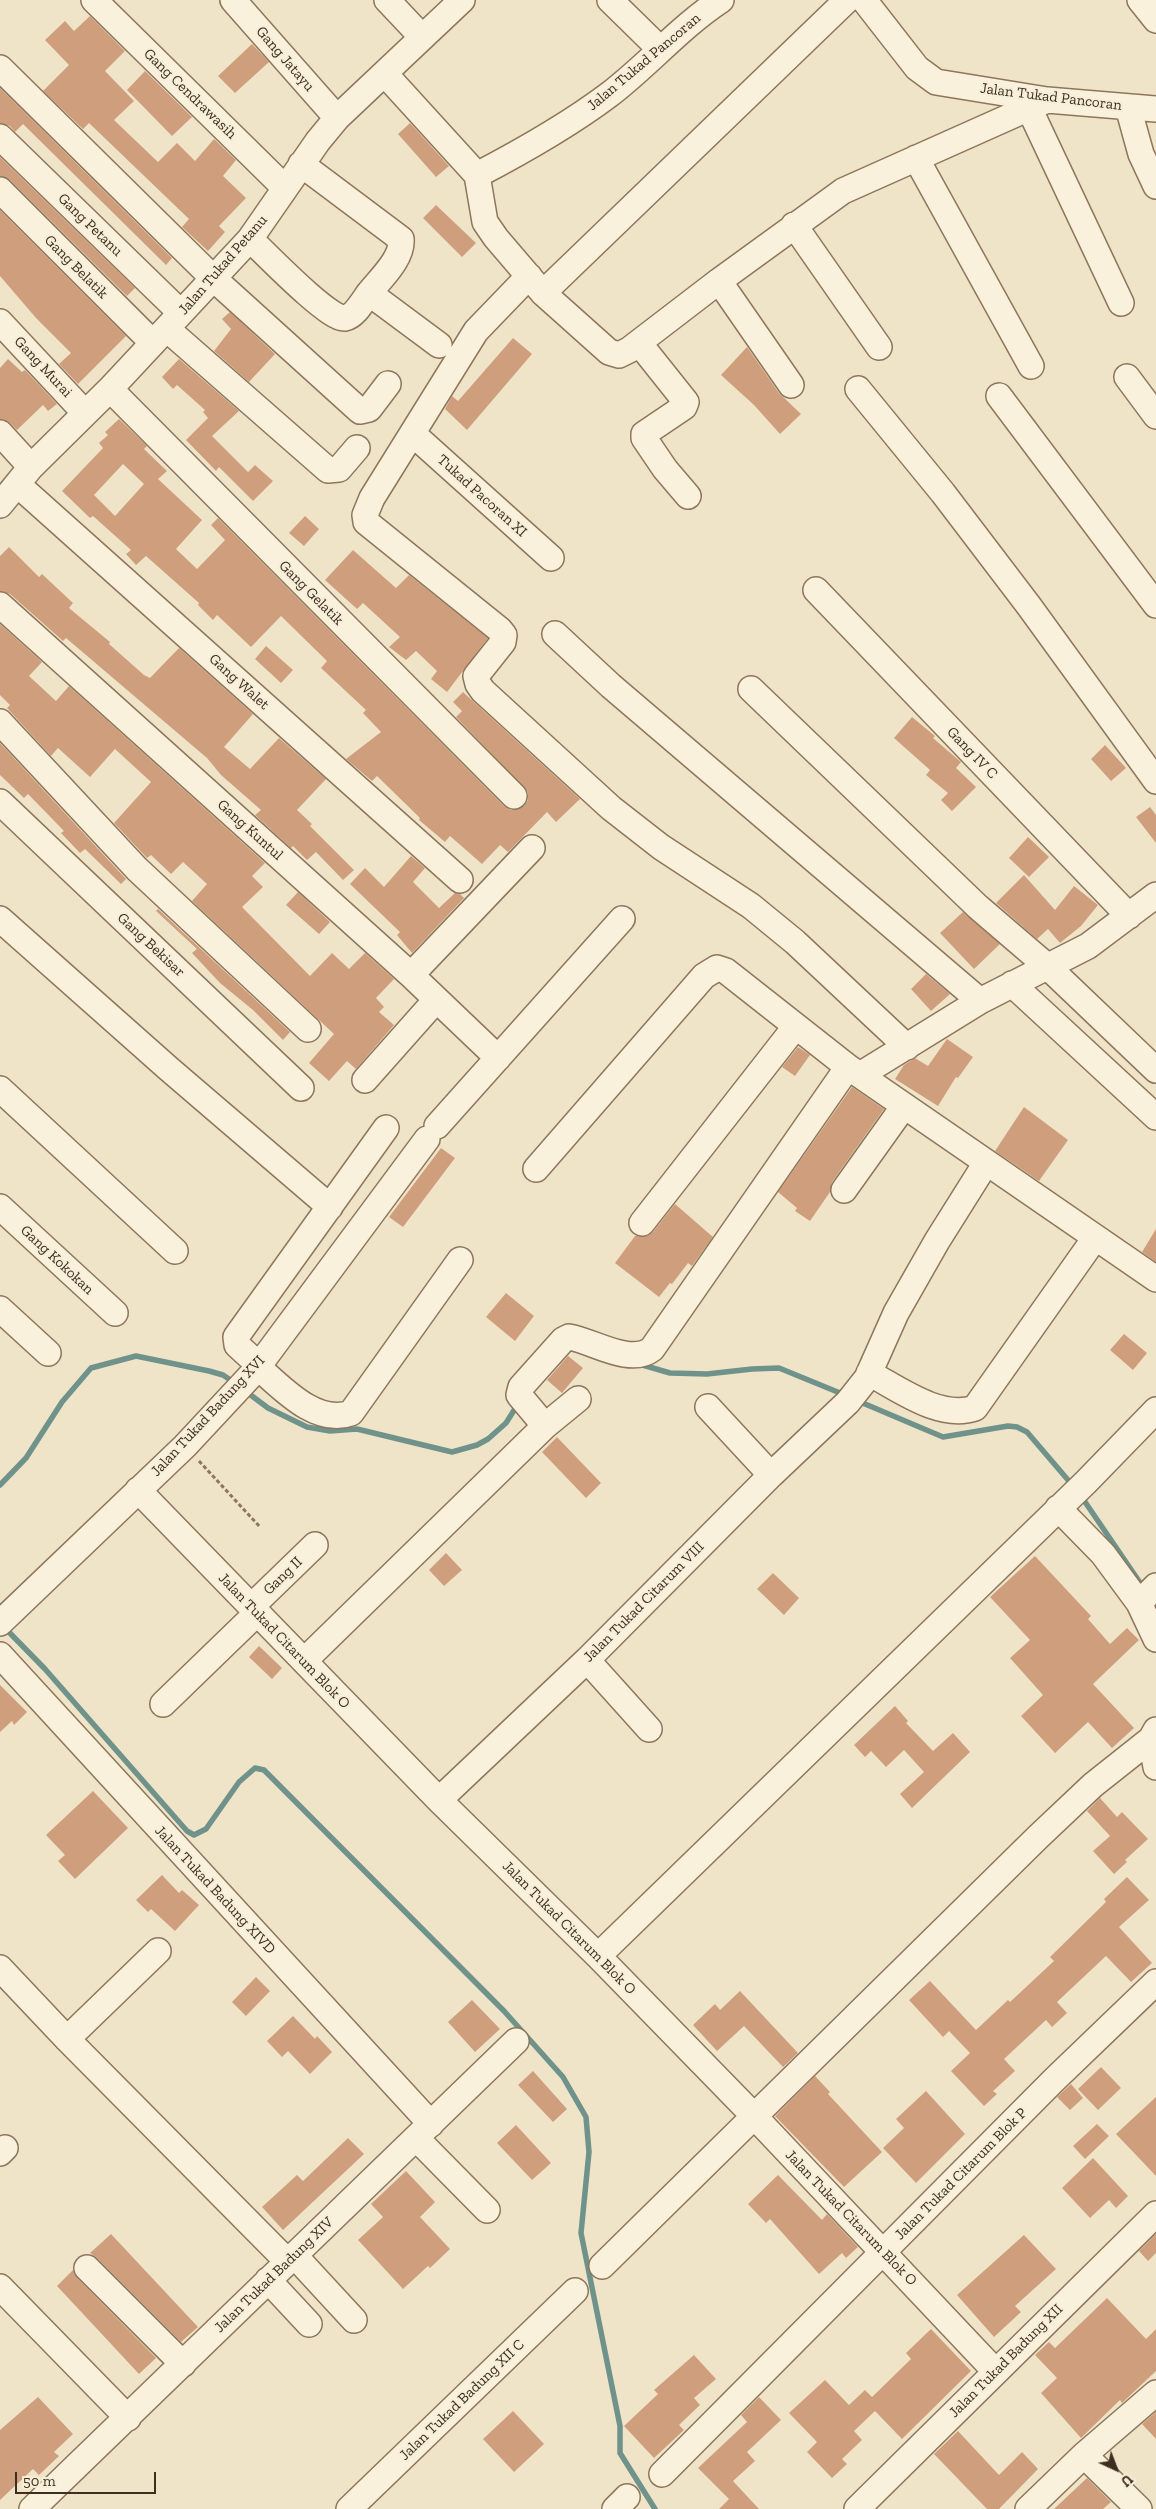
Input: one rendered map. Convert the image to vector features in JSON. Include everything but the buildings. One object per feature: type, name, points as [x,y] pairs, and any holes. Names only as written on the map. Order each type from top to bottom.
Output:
[{"type":"street","name":"Gang Cendrawasih","points":[[94,0],[286,188]]},
{"type":"street","name":"Gang Jatayu","points":[[233,0],[337,118]]},
{"type":"street","points":[[387,0],[421,36]]},
{"type":"street","name":"Jalan Tukad Petanu","points":[[0,505],[24,476],[110,389],[250,239],[301,164],[337,118],[461,0]]},
{"type":"street","points":[[610,0],[660,49]]},
{"type":"street","name":"Jalan Tukad Pancoran","points":[[477,175],[556,131],[611,93],[692,20],[721,0]]},
{"type":"street","points":[[847,0],[536,284],[476,331],[457,358],[372,498],[365,515],[366,522],[500,630],[504,636],[503,642],[476,676],[478,684],[483,691],[611,808],[661,847],[751,906],[794,942],[907,1047]]},
{"type":"street","name":"Jalan Tukad Pancoran","points":[[864,0],[926,76],[936,82],[1038,104],[1156,109]]},
{"type":"street","points":[[1140,0],[1156,20]]},
{"type":"street","points":[[0,68],[87,157],[213,278],[360,411],[369,410],[388,384]]},
{"type":"street","points":[[385,74],[477,175],[485,222],[536,284],[614,355],[629,350],[640,343],[719,281],[843,191],[1038,104],[1120,303]]},
{"type":"street","points":[[1128,107],[1142,154],[1156,186]]},
{"type":"street","name":"Gang Petanu","points":[[0,137],[167,328]]},
{"type":"street","points":[[916,158],[1031,366]]},
{"type":"street","points":[[250,239],[324,308],[338,318],[346,318],[355,312],[397,256],[401,239],[301,164]]},
{"type":"street","name":"Gang Belatik","points":[[0,190],[167,328]]},
{"type":"street","points":[[794,225],[879,347]]},
{"type":"street","points":[[719,281],[791,385]]},
{"type":"street","points":[[369,293],[439,345]]},
{"type":"street","name":"Gang Murai","points":[[0,322],[85,413]]},
{"type":"street","points":[[167,328],[328,470],[339,469],[357,448]]},
{"type":"street","points":[[640,343],[686,402],[684,407],[644,434],[644,438],[665,470],[688,496]]},
{"type":"street","points":[[1127,378],[1156,416]]},
{"type":"street","name":"Gang Gelatik","points":[[110,389],[514,796]]},
{"type":"street","points":[[858,389],[943,493],[1029,606],[1156,781]]},
{"type":"street","points":[[999,396],[1156,605]]},
{"type":"street","name":"Gang Walet","points":[[0,433],[24,476],[460,880]]},
{"type":"street","name":"Tukad Pacoran XI","points":[[412,434],[551,558]]},
{"type":"street","name":"Gang IV C","points":[[816,590],[1145,911]]},
{"type":"street","name":"Gang Kuntul","points":[[0,605],[411,975],[498,1058]]},
{"type":"street","points":[[555,634],[611,686],[980,1001]]},
{"type":"street","points":[[751,689],[978,907],[1048,967],[1156,1070]]},
{"type":"street","points":[[0,722],[137,869],[308,1029]]},
{"type":"street","name":"Gang Bekisar","points":[[0,802],[301,1088]]},
{"type":"street","points":[[411,975],[532,848]]},
{"type":"street","points":[[533,1411],[521,1387],[563,1340],[569,1337],[620,1353],[642,1355],[652,1349],[854,1071],[907,1047],[980,1001],[1088,946],[1145,911]]},
{"type":"street","points":[[0,919],[169,1069],[330,1207]]},
{"type":"street","name":"Jalan Tukad Badung XVI","points":[[9,1615],[185,1446],[226,1401],[432,1132],[622,919]]},
{"type":"street","points":[[536,1169],[712,969],[717,968],[726,971],[854,1071],[1156,1279]]},
{"type":"street","points":[[1012,984],[1156,1117]]},
{"type":"street","points":[[365,1080],[436,1000]]},
{"type":"street","points":[[642,1223],[796,1026]]},
{"type":"street","points":[[0,1089],[175,1252]]},
{"type":"street","points":[[844,1190],[904,1106]]},
{"type":"street","points":[[386,1128],[236,1337],[236,1345],[253,1365],[300,1402],[328,1414],[343,1415],[351,1413],[460,1260]]},
{"type":"street","name":"Jalan Tukad Citarum VIII","points":[[439,1800],[587,1660],[771,1475],[848,1402],[868,1375],[896,1313],[937,1241],[986,1163]]},
{"type":"street","name":"Gang Kokokan","points":[[0,1207],[115,1313]]},
{"type":"street","points":[[868,1375],[947,1410],[963,1412],[976,1408],[1095,1238]]},
{"type":"street","points":[[0,1309],[48,1353]]},
{"type":"street","points":[[304,1662],[533,1411],[578,1398]]},
{"type":"street","points":[[708,1407],[771,1475]]},
{"type":"street","points":[[598,1956],[1086,1482],[1156,1410]]},
{"type":"street","name":"Jalan Tukad Citarum Blok O","points":[[138,1490],[439,1800],[598,1956],[755,2117],[995,2371]]},
{"type":"street","points":[[1062,1504],[1103,1554],[1146,1596],[1156,1639]]},
{"type":"street","name":"Gang II","points":[[163,1704],[316,1545]]},
{"type":"street","name":"Jalan Tukad Badung XIVD","points":[[0,1655],[423,2131],[487,2210]]},
{"type":"street","points":[[587,1660],[649,1729]]},
{"type":"street","points":[[1154,1734],[1156,1767]]},
{"type":"street","points":[[602,2266],[1038,1836],[1154,1734]]},
{"type":"street","points":[[67,2040],[158,1951]]},
{"type":"street","points":[[0,1968],[67,2040],[354,2320]]},
{"type":"street","name":"Jalan Tukad Citarum Blok P","points":[[662,2474],[1054,2080],[1156,1982]]},
{"type":"street","name":"Jalan Tukad Badung XIV","points":[[32,2509],[516,2041]]},
{"type":"street","name":"Jalan Tukad Badung XII","points":[[857,2509],[1156,2214]]},
{"type":"street","points":[[87,2268],[182,2364]]},
{"type":"street","points":[[268,2280],[309,2324]]},
{"type":"street","points":[[0,2287],[128,2418]]},
{"type":"street","name":"Jalan Tukad Badung XII C","points":[[349,2509],[575,2291]]},
{"type":"street","points":[[1028,2509],[1084,2455],[1156,2393]]},
{"type":"street","points":[[1084,2455],[1139,2509]]},
{"type":"path","points":[[185,1446],[260,1527]]},
{"type":"waterway","points":[[0,1485],[26,1458],[62,1402],[91,1368],[136,1356],[209,1371],[223,1375],[235,1383]]},
{"type":"waterway","points":[[639,1364],[670,1373],[707,1374],[779,1368],[845,1395]]},
{"type":"waterway","points":[[244,1390],[268,1408],[307,1427],[330,1431],[357,1429],[452,1452],[477,1445],[488,1439],[506,1423],[518,1404]]},
{"type":"waterway","points":[[858,1401],[943,1437],[1008,1426],[1017,1427],[1027,1432],[1074,1487]]},
{"type":"waterway","points":[[1081,1496],[1145,1590]]},
{"type":"waterway","points":[[3,1626],[45,1669],[187,1831],[194,1835],[206,1829],[239,1782],[255,1768],[264,1770],[504,2011],[563,2077],[586,2117],[589,2152],[581,2233],[620,2426],[620,2453],[655,2509]]}]
